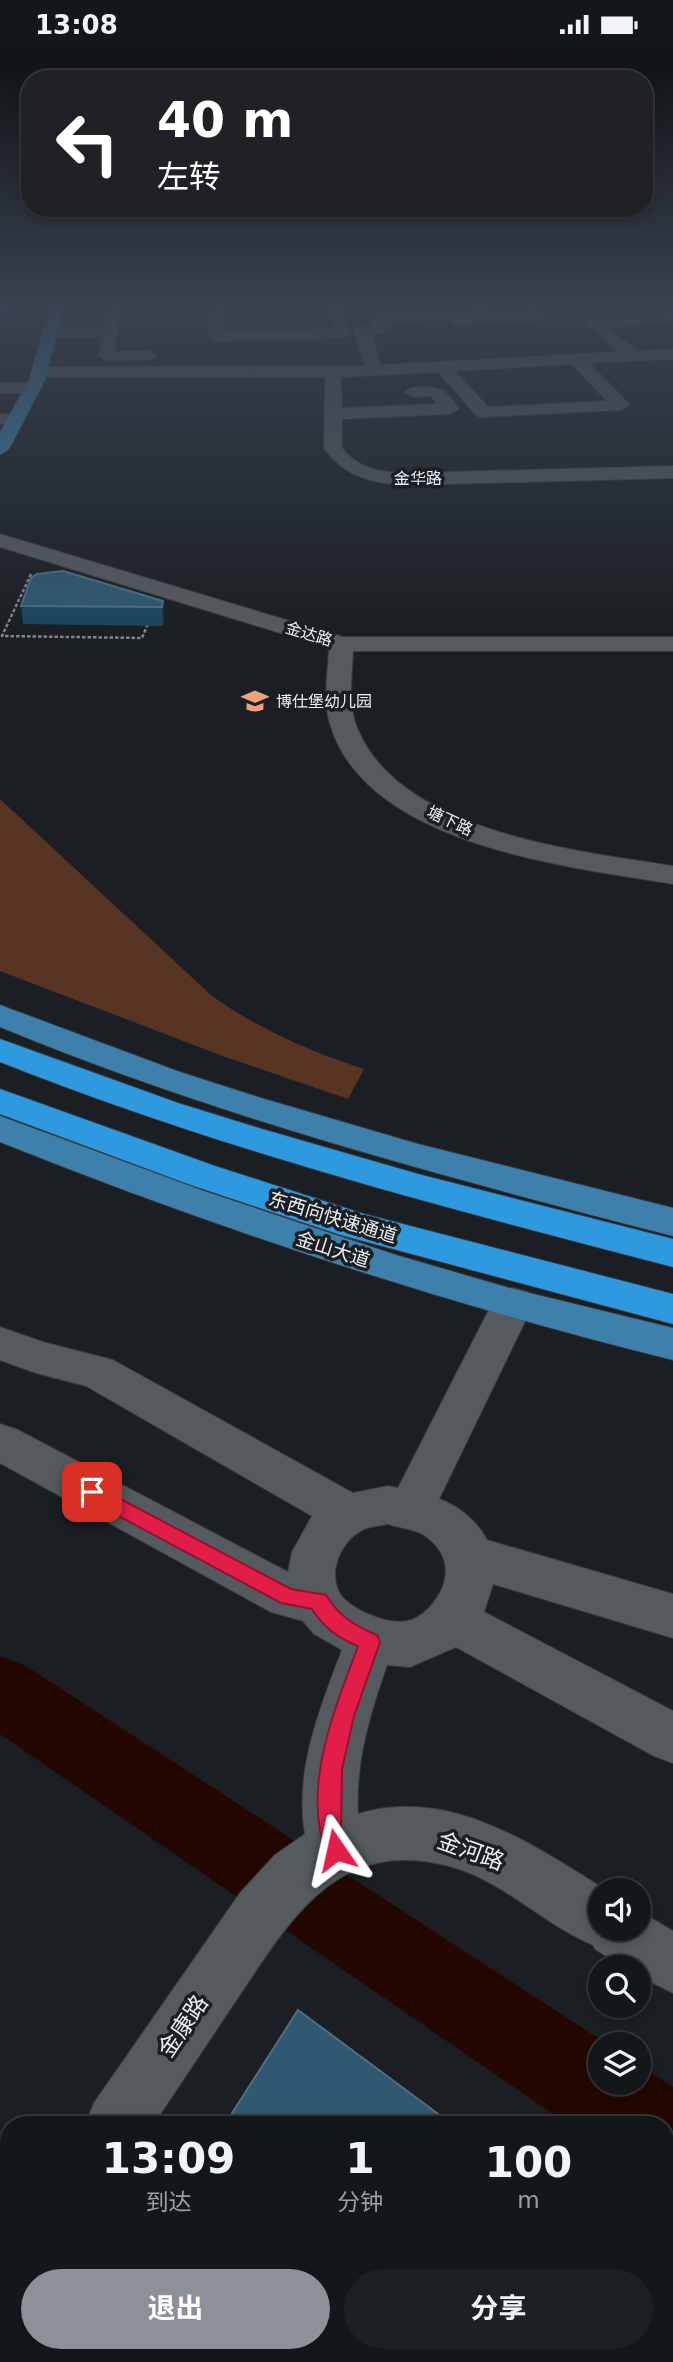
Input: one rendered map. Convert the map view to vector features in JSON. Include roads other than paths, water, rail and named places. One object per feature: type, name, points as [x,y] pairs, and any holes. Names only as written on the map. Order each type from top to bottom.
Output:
[{"type":"highway","points":[[0,1050],[165,1111],[302,1155],[673,1253]]},
{"type":"highway","name":"东西向快速通道","points":[[0,1101],[131,1152],[274,1200],[406,1240],[673,1309]]},
{"type":"main road","points":[[0,449],[9,415]]},
{"type":"main road","points":[[0,1015],[61,1041],[185,1087],[322,1130],[446,1165],[673,1222]]},
{"type":"main road","name":"金山大道","points":[[0,1128],[111,1172],[259,1225],[513,1303],[673,1344]]},
{"type":"street","name":"金华路","points":[[333,414],[333,448],[337,454],[356,470],[381,477],[410,479],[673,472]]},
{"type":"street","name":"金达路","points":[[0,540],[341,644],[673,644]]},
{"type":"street","name":"塘下路","points":[[341,644],[339,709],[344,729],[361,759],[400,793],[433,814],[511,846],[673,874]]},
{"type":"street","points":[[412,1507],[513,1303]]},
{"type":"street","points":[[0,1343],[36,1357],[98,1373],[349,1514]]},
{"type":"street","points":[[0,1442],[288,1597],[318,1601]]},
{"type":"street","points":[[388,1505],[412,1507],[437,1518],[457,1535],[469,1556],[473,1581],[466,1604],[453,1620],[426,1639],[398,1645],[370,1642],[346,1632],[327,1616],[318,1601],[311,1573],[314,1552],[325,1533],[349,1514],[364,1508],[388,1505]]},
{"type":"street","points":[[469,1556],[673,1616]]},
{"type":"street","points":[[453,1620],[673,1738]]},
{"type":"street","points":[[333,1852],[330,1828],[331,1769],[343,1716],[370,1642]]},
{"type":"street","name":"金河路","points":[[250,1928],[291,1879],[310,1863],[333,1852],[393,1833],[424,1834],[452,1840],[511,1865],[588,1912]]},
{"type":"street","name":"金康路","points":[[122,2116],[250,1928]]},
{"type":"street","points":[[635,1941],[673,1964]]},
{"type":"waterway","points":[[0,1691],[636,2116]]},
{"type":"place","name":"博仕堡幼儿园","points":[[255,701]]}]
